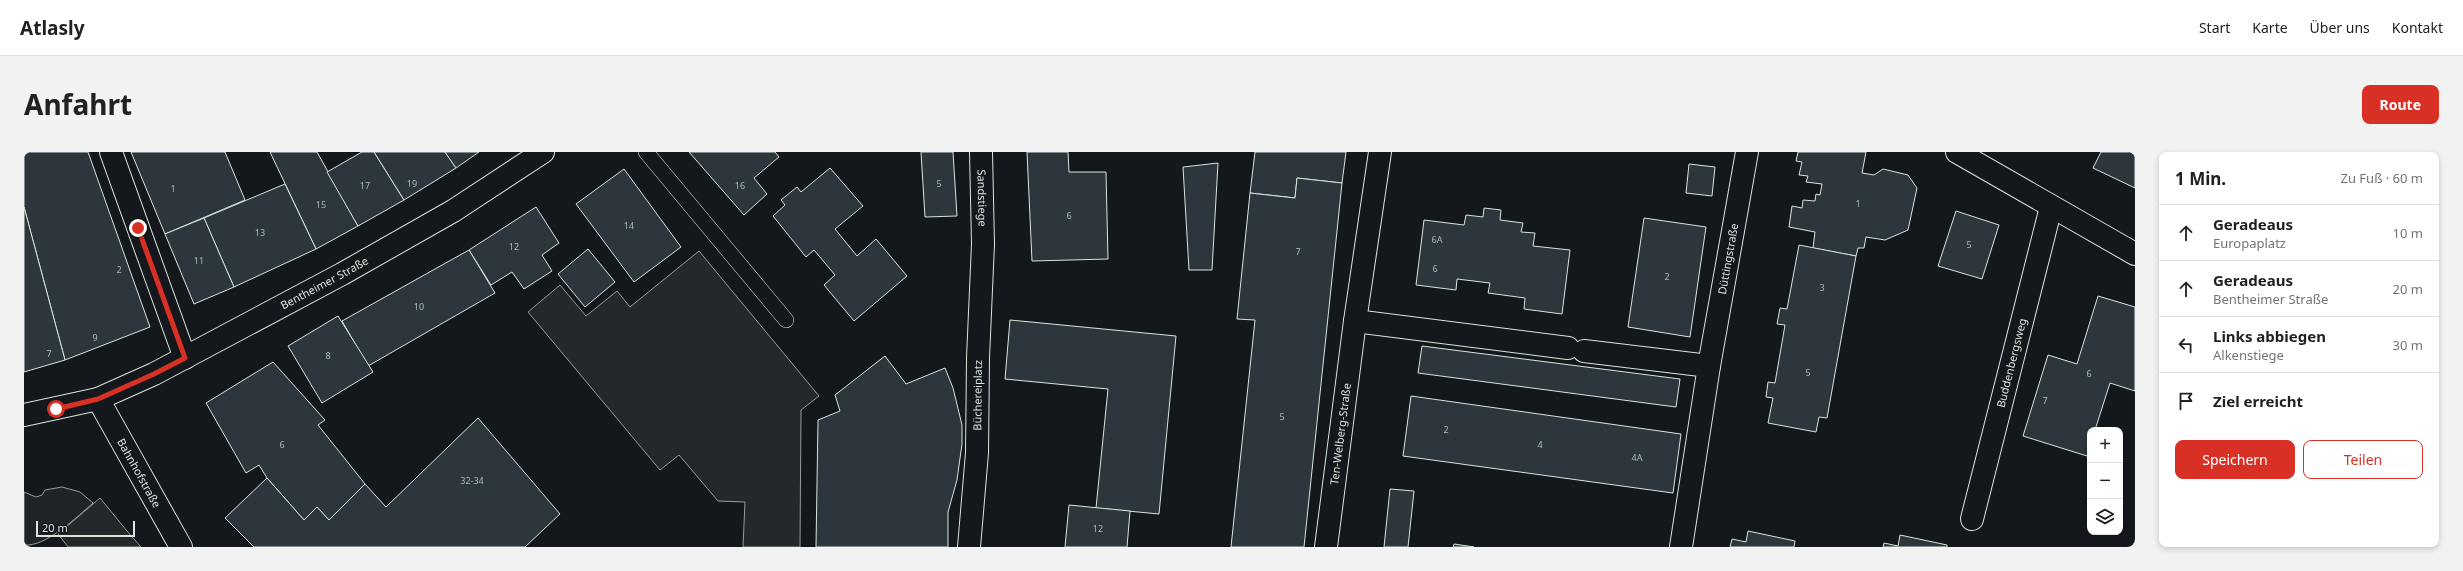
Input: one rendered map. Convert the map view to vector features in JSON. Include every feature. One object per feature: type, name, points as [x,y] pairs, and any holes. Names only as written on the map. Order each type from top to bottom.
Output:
[{"type":"street","points":[[111,152],[185,358]]},
{"type":"street","name":"Bentheimer Straße","points":[[24,414],[98,399],[154,374],[342,274],[446,215],[543,152]]},
{"type":"street","name":"Sandstiege","points":[[981,152],[983,244]]},
{"type":"street","name":"Ten-Welberg-Straße","points":[[1326,547],[1355,320],[1380,152]]},
{"type":"street","name":"Düttingstraße","points":[[1681,547],[1709,366],[1747,152]]},
{"type":"street","points":[[1957,152],[2051,208],[2135,254]]},
{"type":"street","name":"Buddenbergsweg","points":[[1972,519],[2051,208]]},
{"type":"street","name":"Büchereiplatz","points":[[969,547],[977,453],[978,358],[983,244]]},
{"type":"street","points":[[1355,320],[1709,366]]},
{"type":"street","name":"Bahnhofstraße","points":[[98,399],[181,547]]},
{"type":"lane","points":[[646,152],[786,320]]},
{"type":"shaded area","points":[[699,251],[819,396],[801,410],[800,547],[743,547],[745,502],[718,501],[679,455],[660,470],[528,312],[560,285],[586,316],[617,291],[630,307]]},
{"type":"shaded area","points":[[62,487],[80,492],[93,503],[61,530],[42,541],[24,545],[24,492],[36,497],[42,495],[45,490]]},
{"type":"shaded area","points":[[100,498],[141,547],[68,547],[58,534]]},
{"type":"building","points":[[24,152],[88,152],[150,327],[65,360],[24,207]]},
{"type":"building","points":[[131,152],[225,152],[245,200],[165,234]]},
{"type":"building","points":[[270,152],[317,152],[358,226],[316,249]]},
{"type":"building","points":[[362,152],[374,152],[404,200],[358,226],[327,172]]},
{"type":"building","points":[[374,152],[445,152],[456,168],[404,200]]},
{"type":"building","points":[[445,152],[479,152],[456,168]]},
{"type":"building","points":[[689,152],[775,152],[779,157],[754,178],[767,194],[744,215]]},
{"type":"building","points":[[921,152],[953,152],[957,216],[925,217]]},
{"type":"building","points":[[1027,152],[1068,152],[1069,172],[1106,172],[1108,259],[1032,261]]},
{"type":"building","points":[[1255,152],[1346,152],[1342,183],[1297,178],[1295,198],[1250,193]]},
{"type":"building","points":[[1798,152],[1866,152],[1862,173],[1874,175],[1883,169],[1908,175],[1917,188],[1908,230],[1885,240],[1866,237],[1864,248],[1858,248],[1856,256],[1813,248],[1815,232],[1789,227],[1792,206],[1802,208],[1803,200],[1815,201],[1816,194],[1820,195],[1822,184],[1806,182],[1808,176],[1799,175],[1802,162],[1796,161]]},
{"type":"building","points":[[2101,152],[2135,152],[2135,188],[2093,168]]},
{"type":"building","points":[[1218,163],[1212,270],[1189,270],[1183,167]]},
{"type":"building","points":[[1689,164],[1715,167],[1712,196],[1686,193]]},
{"type":"building","points":[[830,168],[863,206],[835,229],[857,256],[876,239],[907,276],[854,321],[824,285],[835,275],[814,250],[806,257],[773,216],[785,205],[781,200],[797,187],[801,192]]},
{"type":"building","points":[[624,169],[681,247],[634,282],[576,204]]},
{"type":"building","points":[[1297,178],[1342,183],[1304,547],[1231,547],[1255,320],[1237,319],[1250,193],[1295,198]]},
{"type":"building","points":[[285,184],[316,249],[234,287],[204,218]]},
{"type":"building","points":[[24,207],[65,360],[24,372]]},
{"type":"building","points":[[536,207],[559,243],[542,255],[552,271],[524,289],[512,272],[491,285],[469,250]]},
{"type":"building","points":[[1484,208],[1501,210],[1500,220],[1523,223],[1521,232],[1535,233],[1533,246],[1570,250],[1562,314],[1524,309],[1525,298],[1488,293],[1490,283],[1457,279],[1456,290],[1416,285],[1424,220],[1464,225],[1466,215],[1483,217]]},
{"type":"building","points":[[1956,211],[1999,225],[1982,279],[1938,266]]},
{"type":"building","points":[[204,218],[234,287],[194,304],[165,234]]},
{"type":"building","points":[[1644,218],[1706,227],[1690,337],[1628,327]]},
{"type":"building","points":[[1799,245],[1856,256],[1827,418],[1819,417],[1816,432],[1768,423],[1773,398],[1766,397],[1768,382],[1775,383],[1785,325],[1777,324],[1780,308],[1787,309]]},
{"type":"building","points":[[588,249],[615,282],[585,307],[558,274]]},
{"type":"building","points":[[469,250],[495,293],[368,366],[342,321]]},
{"type":"building","points":[[2098,296],[2135,307],[2135,391],[2110,383],[2096,427],[2087,427],[2087,456],[2023,436],[2048,355],[2077,364]]},
{"type":"building","points":[[338,316],[373,372],[322,403],[288,346]]},
{"type":"building","points":[[1010,320],[1176,336],[1159,514],[1096,508],[1108,389],[1005,379]]},
{"type":"building","points":[[1422,346],[1680,379],[1676,407],[1418,373]]},
{"type":"building","points":[[885,356],[906,384],[945,368],[953,388],[962,425],[962,444],[957,480],[948,512],[948,547],[816,547],[818,420],[840,411],[835,395]]},
{"type":"building","points":[[273,362],[325,420],[318,425],[365,484],[329,520],[317,507],[304,520],[267,478],[259,465],[246,473],[206,403]]},
{"type":"building","points":[[1411,396],[1681,434],[1673,493],[1403,456]]},
{"type":"building","points":[[478,418],[560,514],[525,547],[254,547],[225,518],[267,478],[304,520],[317,507],[329,520],[365,484],[386,507]]},
{"type":"building","points":[[1390,489],[1414,491],[1408,547],[1384,547]]},
{"type":"building","points":[[1069,505],[1130,511],[1127,547],[1065,547]]},
{"type":"building","points":[[1748,531],[1795,541],[1794,547],[1730,547],[1732,539],[1746,542]]},
{"type":"building","points":[[1900,535],[1947,545],[1947,547],[1883,547],[1884,543],[1898,546]]},
{"type":"building","points":[[1454,544],[1474,547],[1453,547]]},
{"type":"route","points":[[56,409],[98,399],[154,374],[185,358],[138,228]]}]
